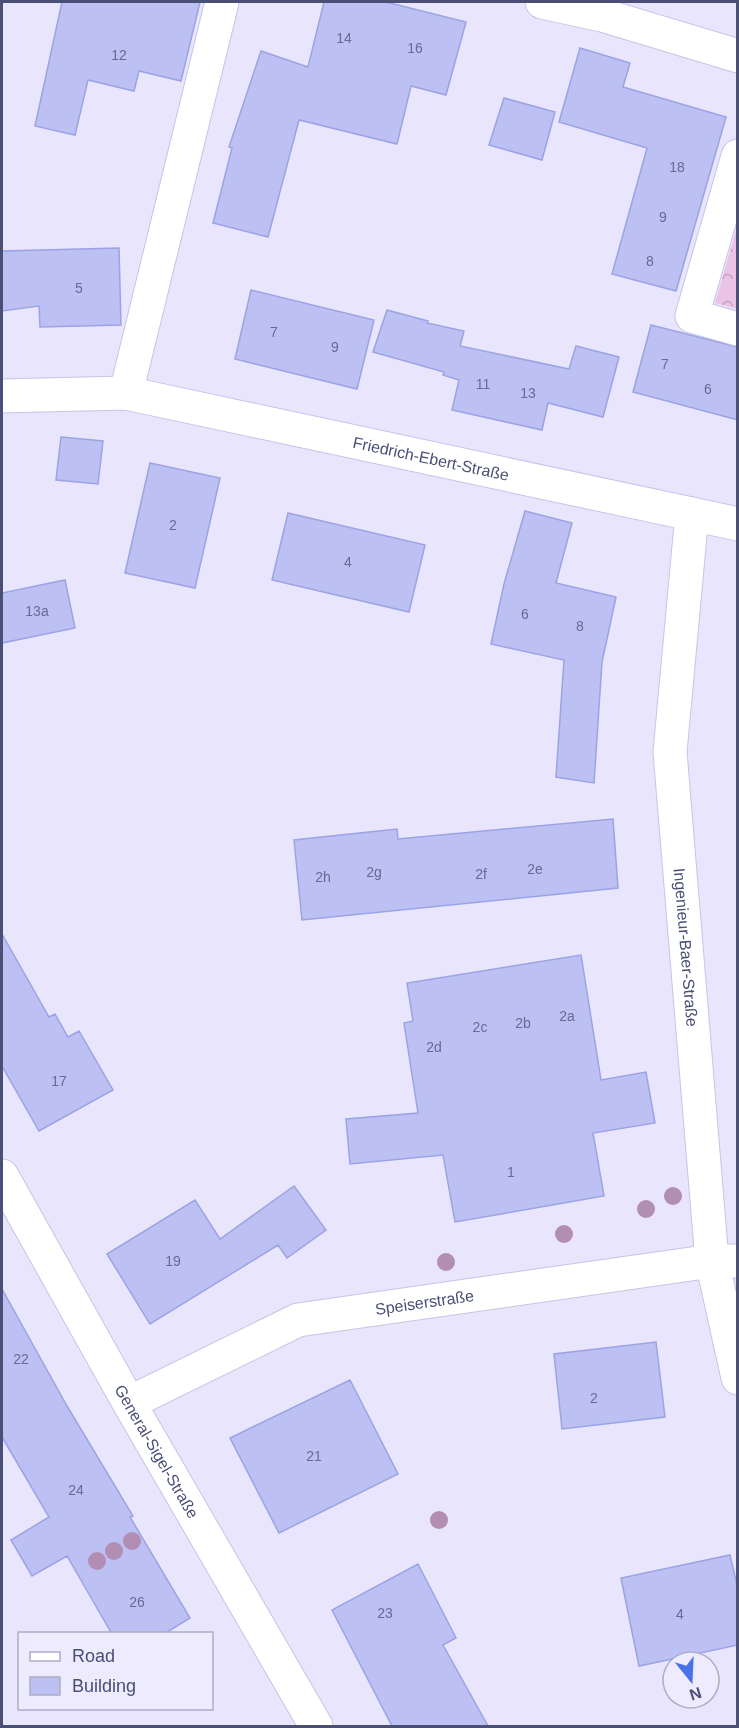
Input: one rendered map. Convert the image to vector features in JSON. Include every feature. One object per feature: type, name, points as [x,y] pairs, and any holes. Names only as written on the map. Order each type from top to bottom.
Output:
[{"type":"street","points":[[126,393],[222,2]]},
{"type":"street","points":[[542,2],[602,15],[738,56]]},
{"type":"street","points":[[738,156],[692,316],[738,329]]},
{"type":"street","name":"Friedrich-Ebert-Straße","points":[[2,396],[126,393],[738,524]]},
{"type":"street","name":"Ingenieur-Baer-Straße","points":[[692,514],[670,752],[738,1378]]},
{"type":"street","name":"General-Sigel-Straße","points":[[2,1176],[129,1403],[316,1726]]},
{"type":"street","name":"Speiserstraße","points":[[129,1403],[298,1320],[725,1261]]},
{"type":"green space","points":[[737,227],[737,309],[715,303]]},
{"type":"building","points":[[62,2],[200,2],[181,81],[139,71],[134,91],[88,80],[75,135],[35,126]]},
{"type":"building","points":[[324,2],[386,2],[466,22],[446,95],[411,86],[397,144],[299,120],[268,237],[213,223],[232,148],[229,147],[261,51],[308,67]]},
{"type":"building","points":[[580,48],[630,63],[623,87],[726,117],[676,291],[612,274],[647,148],[559,122]]},
{"type":"building","points":[[504,98],[555,112],[542,160],[489,145]]},
{"type":"building","points":[[119,248],[121,325],[40,327],[39,306],[2,311],[2,251]]},
{"type":"building","points":[[251,290],[374,320],[357,389],[235,359]]},
{"type":"building","points":[[387,310],[428,321],[427,323],[464,331],[460,346],[569,369],[576,346],[619,357],[603,417],[548,403],[542,430],[452,410],[459,380],[443,375],[444,372],[373,352]]},
{"type":"building","points":[[651,325],[738,347],[738,420],[633,392]]},
{"type":"building","points":[[61,437],[103,441],[98,484],[56,480]]},
{"type":"building","points":[[150,463],[220,478],[195,588],[125,573]]},
{"type":"building","points":[[525,511],[572,523],[556,583],[616,597],[602,662],[594,783],[556,777],[564,660],[491,644],[504,584]]},
{"type":"building","points":[[288,513],[425,545],[409,612],[272,580]]},
{"type":"building","points":[[65,580],[75,628],[2,643],[2,593]]},
{"type":"building","points":[[613,819],[618,888],[302,920],[294,840],[397,829],[398,839]]},
{"type":"building","points":[[2,934],[49,1017],[55,1014],[68,1037],[79,1031],[113,1090],[39,1131],[2,1066]]},
{"type":"building","points":[[581,955],[601,1080],[646,1072],[655,1123],[593,1133],[604,1196],[455,1222],[443,1155],[350,1164],[346,1119],[418,1113],[404,1023],[413,1021],[407,983]]},
{"type":"building","points":[[294,1186],[326,1230],[287,1258],[278,1245],[150,1324],[107,1254],[195,1200],[220,1239]]},
{"type":"building","points":[[2,1289],[67,1406],[133,1516],[130,1517],[190,1618],[167,1632],[111,1632],[67,1556],[32,1576],[11,1540],[49,1517],[2,1437]]},
{"type":"building","points":[[656,1342],[665,1417],[562,1429],[554,1354]]},
{"type":"building","points":[[350,1380],[398,1474],[279,1533],[230,1438]]},
{"type":"building","points":[[730,1555],[738,1589],[738,1645],[714,1650],[661,1650],[661,1661],[639,1666],[621,1578]]},
{"type":"building","points":[[418,1564],[456,1638],[443,1645],[488,1726],[392,1726],[332,1610]]}]
